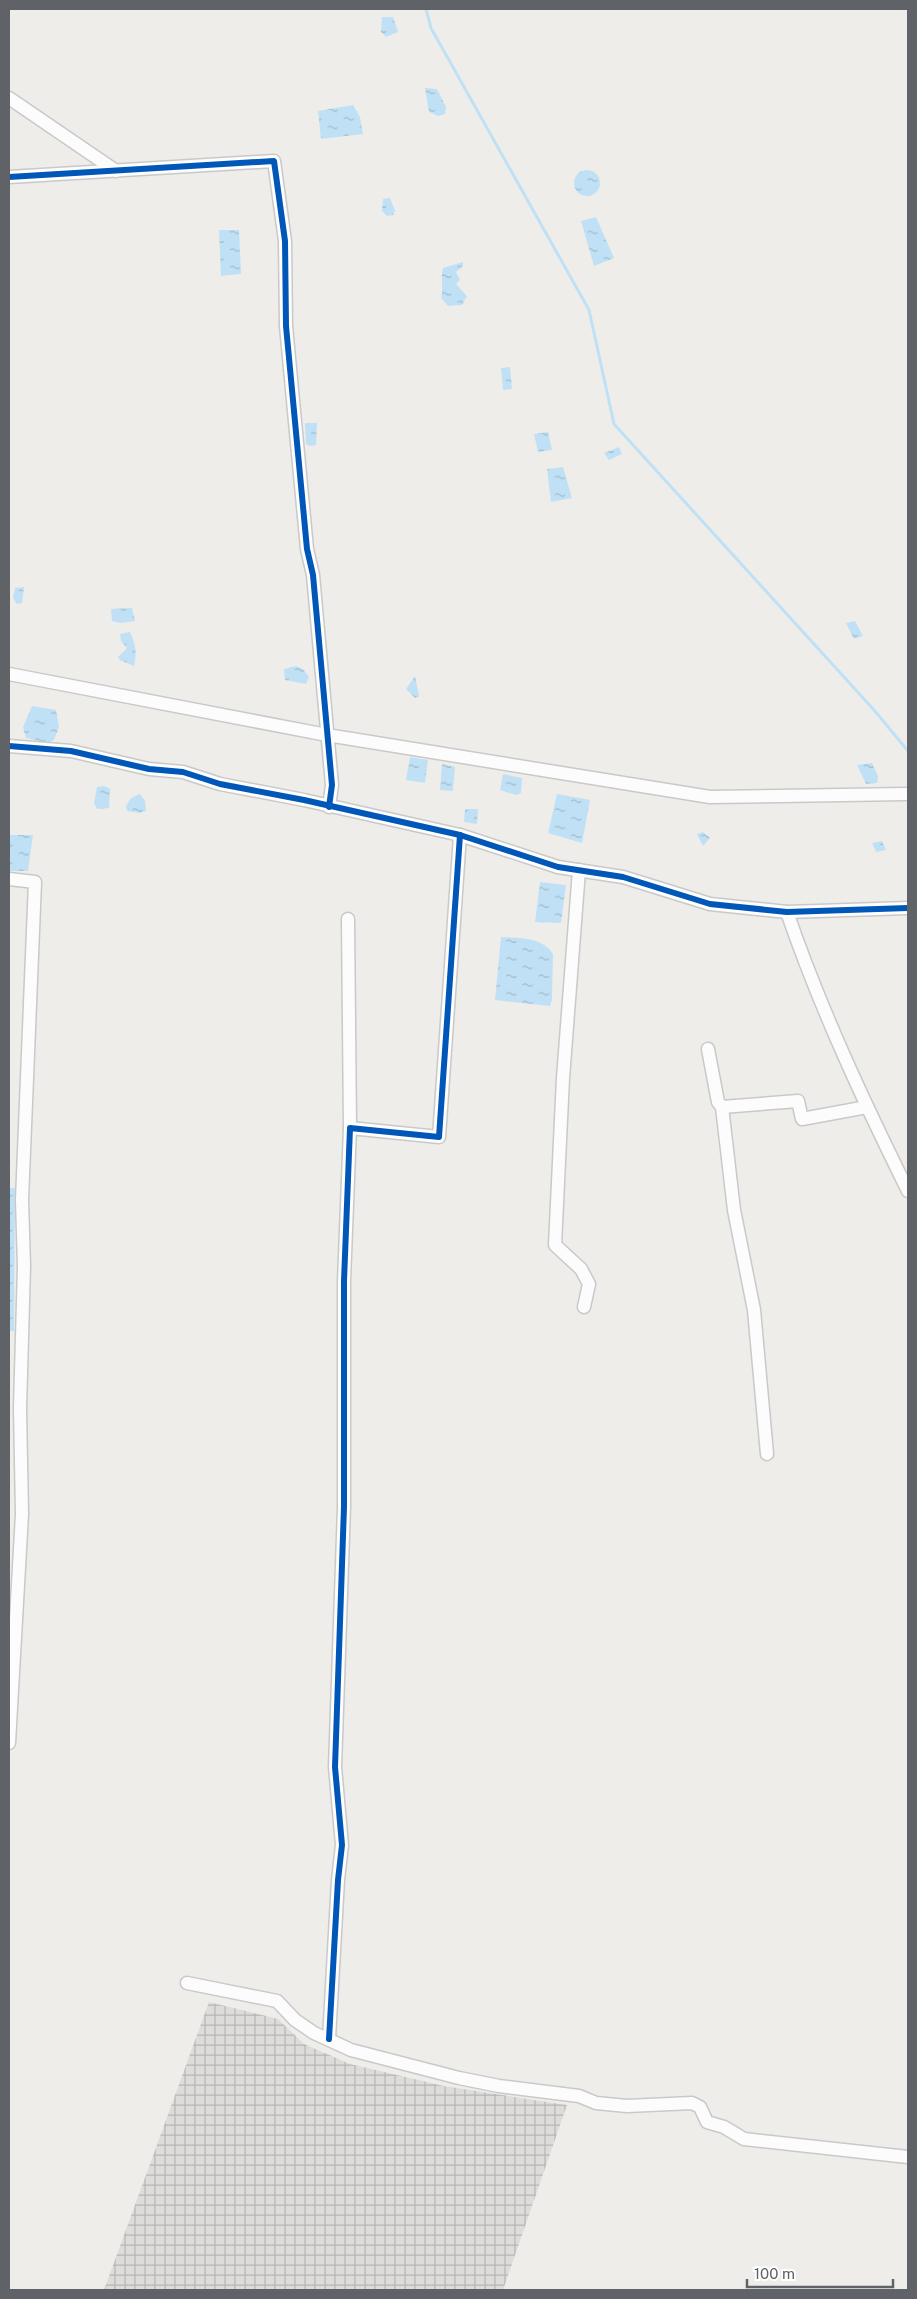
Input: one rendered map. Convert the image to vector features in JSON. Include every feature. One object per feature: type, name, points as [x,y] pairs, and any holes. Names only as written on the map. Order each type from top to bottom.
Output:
[{"type":"street","points":[[9,98],[116,171]]},
{"type":"street","points":[[9,177],[274,162],[286,241],[286,326],[306,549],[313,575],[332,786],[329,807]]},
{"type":"street","points":[[9,674],[327,735],[710,797],[906,794]]},
{"type":"street","points":[[9,746],[71,751],[149,769],[183,772],[220,784],[304,800],[460,835],[558,867],[624,876],[710,904],[788,912],[908,908]]},
{"type":"street","points":[[350,1128],[439,1137],[460,835]]},
{"type":"street","points":[[579,870],[562,1078],[555,1245],[581,1269],[589,1284],[584,1307]]},
{"type":"street","points":[[9,879],[35,882],[22,1200],[24,1266],[20,1408],[22,1514],[9,1743]]},
{"type":"street","points":[[788,912],[824,1010],[867,1107],[908,1191]]},
{"type":"street","points":[[330,2039],[338,1880],[342,1845],[335,1767],[344,1507],[344,1281],[350,1128],[348,919]]},
{"type":"street","points":[[708,1049],[718,1102],[722,1107],[734,1210],[754,1310],[767,1454]]},
{"type":"street","points":[[722,1107],[798,1101],[802,1119],[867,1107]]},
{"type":"street","points":[[187,1984],[278,2001],[295,2020],[314,2033],[351,2050],[459,2078],[499,2086],[579,2096],[596,2103],[627,2106],[692,2103],[700,2107],[706,2122],[724,2127],[744,2139],[908,2157]]},
{"type":"shaded area","points":[[209,2002],[278,2019],[304,2044],[350,2064],[444,2086],[567,2105],[503,2290],[104,2290]]},
{"type":"water","points":[[382,17],[393,17],[398,32],[386,37],[381,32]]},
{"type":"water","points":[[425,88],[437,89],[446,107],[445,114],[438,116],[429,112]]},
{"type":"water","points":[[353,105],[360,117],[363,134],[321,139],[318,111]]},
{"type":"water","points":[[587,170],[596,174],[600,183],[596,192],[587,196],[578,192],[574,183],[578,174]]},
{"type":"water","points":[[390,198],[395,211],[393,215],[387,216],[382,211],[383,199]]},
{"type":"water","points":[[596,217],[614,258],[594,266],[581,221]]},
{"type":"water","points":[[219,230],[239,230],[241,274],[221,276]]},
{"type":"water","points":[[463,262],[463,266],[456,272],[460,280],[456,284],[467,296],[462,305],[448,306],[441,298],[443,268]]},
{"type":"water","points":[[510,367],[512,389],[503,390],[501,368]]},
{"type":"water","points":[[305,423],[317,423],[316,445],[310,446],[306,444]]},
{"type":"water","points":[[548,432],[552,450],[538,452],[534,434]]},
{"type":"water","points":[[619,447],[622,454],[609,460],[604,453]]},
{"type":"water","points":[[563,467],[572,498],[551,502],[547,469]]},
{"type":"water","points":[[24,587],[22,603],[17,604],[13,598],[15,588]]},
{"type":"water","points":[[132,608],[135,621],[121,623],[112,621],[111,609]]},
{"type":"water","points":[[855,621],[863,636],[854,639],[846,623]]},
{"type":"water","points":[[130,632],[135,649],[134,666],[120,660],[118,657],[127,648],[121,641],[120,634]]},
{"type":"water","points":[[296,666],[303,669],[309,677],[306,684],[285,680],[284,669]]},
{"type":"water","points":[[415,676],[419,696],[415,698],[406,689]]},
{"type":"water","points":[[32,706],[56,710],[59,727],[54,740],[48,743],[26,738],[23,727]]},
{"type":"water","points":[[410,757],[428,760],[425,783],[406,780]]},
{"type":"water","points":[[872,763],[878,776],[877,783],[866,784],[857,765]]},
{"type":"water","points":[[442,764],[455,767],[453,791],[440,790]]},
{"type":"water","points":[[503,774],[522,778],[521,793],[516,795],[500,790]]},
{"type":"water","points":[[104,786],[110,789],[109,808],[97,809],[94,803],[97,787]]},
{"type":"water","points":[[140,794],[145,801],[146,811],[140,813],[127,811],[126,806],[131,798]]},
{"type":"water","points":[[557,794],[590,800],[582,843],[548,833]]},
{"type":"water","points":[[465,809],[478,809],[477,824],[464,822]]},
{"type":"water","points":[[703,832],[710,838],[703,846],[697,834]]},
{"type":"water","points":[[9,835],[33,835],[28,871],[9,871]]},
{"type":"water","points":[[882,841],[886,850],[876,852],[872,843]]},
{"type":"water","points":[[540,882],[566,885],[561,923],[535,922]]},
{"type":"water","points":[[501,937],[537,941],[549,948],[553,954],[552,1000],[550,1006],[495,1000]]},
{"type":"water","points":[[9,1188],[15,1188],[14,1331],[9,1331]]},
{"type":"waterway","points":[[426,9],[431,28],[589,310],[614,424],[874,710],[908,751]]},
{"type":"cycle path","points":[[9,177],[274,161],[285,241],[286,326],[307,549],[313,575],[332,785],[329,807]]},
{"type":"cycle path","points":[[9,746],[71,751],[149,769],[183,772],[220,784],[304,800],[460,835],[558,867],[623,877],[710,904],[787,912],[908,908]]},
{"type":"cycle path","points":[[329,2039],[338,1880],[342,1845],[335,1767],[344,1507],[344,1281],[350,1128],[439,1137],[460,835]]}]
